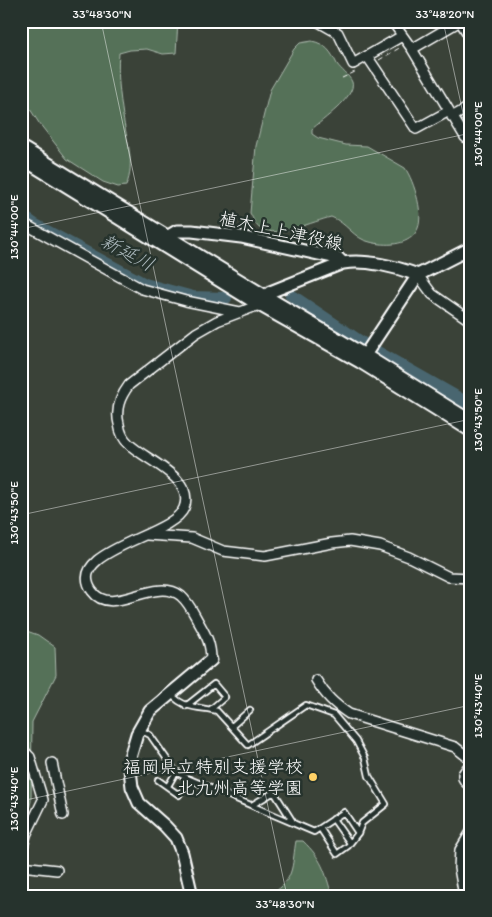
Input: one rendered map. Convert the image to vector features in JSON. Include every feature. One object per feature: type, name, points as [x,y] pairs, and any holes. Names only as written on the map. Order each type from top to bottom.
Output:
[{"type":"street","points":[[317,21],[338,32],[353,64],[369,60],[407,42],[460,21],[471,39]]},
{"type":"street","points":[[392,21],[407,42],[465,137],[471,141]]},
{"type":"street","points":[[369,60],[416,129],[471,106]]},
{"type":"street","points":[[21,147],[162,239],[263,301],[471,421]]},
{"type":"street","points":[[21,158],[162,239]]},
{"type":"street","points":[[21,222],[142,289],[186,301],[240,312]]},
{"type":"street","name":"植木上上津役線","points":[[162,239],[177,231],[241,237],[338,258],[343,263],[355,261],[405,270],[418,275]]},
{"type":"street","points":[[363,358],[418,275],[471,248]]},
{"type":"street","points":[[192,896],[182,853],[176,838],[139,803],[132,787],[129,761],[139,729],[150,711],[211,660],[211,648],[188,603],[171,590],[161,590],[110,601],[100,598],[92,591],[88,581],[89,571],[93,563],[108,552],[176,519],[184,508],[184,488],[177,478],[128,444],[121,433],[117,417],[121,396],[129,385],[196,333],[217,321],[263,301],[270,292],[343,263]]},
{"type":"street","points":[[418,275],[432,294],[471,321]]},
{"type":"street","points":[[363,358],[471,431]]},
{"type":"street","points":[[146,535],[192,538],[223,551],[265,556],[350,541],[380,546],[409,557],[449,577],[471,578]]},
{"type":"street","points":[[316,680],[324,694],[334,705],[349,714],[455,747],[470,759],[470,764],[462,778],[466,783],[471,784]]},
{"type":"street","points":[[21,751],[30,757],[43,800],[26,835],[21,855]]},
{"type":"street","points":[[52,763],[63,815]]},
{"type":"street","points":[[41,789],[56,784]]},
{"type":"street","points":[[464,896],[459,868],[460,850],[471,832]]},
{"type":"street","points":[[21,866],[57,870]]},
{"type":"lane","points":[[186,706],[214,684],[225,697],[211,709]]},
{"type":"lane","points":[[170,693],[177,701],[186,706],[217,710],[248,745],[306,705],[334,715],[356,741],[364,758],[368,776],[386,804],[362,823],[358,833],[350,843],[337,854],[320,828]]},
{"type":"lane","points":[[232,726],[250,710]]},
{"type":"lane","points":[[139,729],[150,735],[176,772],[314,832],[344,812],[358,833]]},
{"type":"lane","points":[[168,786],[176,772]]},
{"type":"lane","points":[[158,780],[179,795],[184,788]]},
{"type":"lane","points":[[252,805],[274,792],[293,822]]},
{"type":"lane","points":[[333,818],[350,843]]},
{"type":"path","points":[[369,60],[407,42]]},
{"type":"path","points":[[342,78],[357,71]]},
{"type":"green space","points":[[21,21],[178,21],[176,53],[163,54],[147,49],[119,53],[120,93],[130,160],[129,177],[126,186],[118,187],[103,182],[67,159],[39,123],[21,95]]},
{"type":"green space","points":[[312,41],[328,49],[339,66],[351,79],[352,88],[344,101],[312,129],[312,134],[318,138],[346,145],[367,146],[405,168],[418,200],[420,218],[416,232],[407,240],[395,244],[370,242],[359,238],[331,217],[296,228],[277,231],[261,229],[254,222],[250,213],[256,146],[270,90],[294,49],[300,43]]},
{"type":"green space","points":[[21,629],[38,635],[55,647],[56,675],[32,722],[31,801],[29,810],[21,812]]},
{"type":"green space","points":[[296,841],[303,841],[319,860],[325,872],[332,896],[276,896],[276,891],[287,881],[290,875]]},
{"type":"waterway","name":"新延川","points":[[21,215],[34,224],[145,284],[193,297],[226,298]]},
{"type":"waterway","name":"新延川","points":[[291,295],[367,346],[471,405]]},
{"type":"place","name":"福岡県立特別支援学校 北九州高等学園","points":[[313,777]]}]
